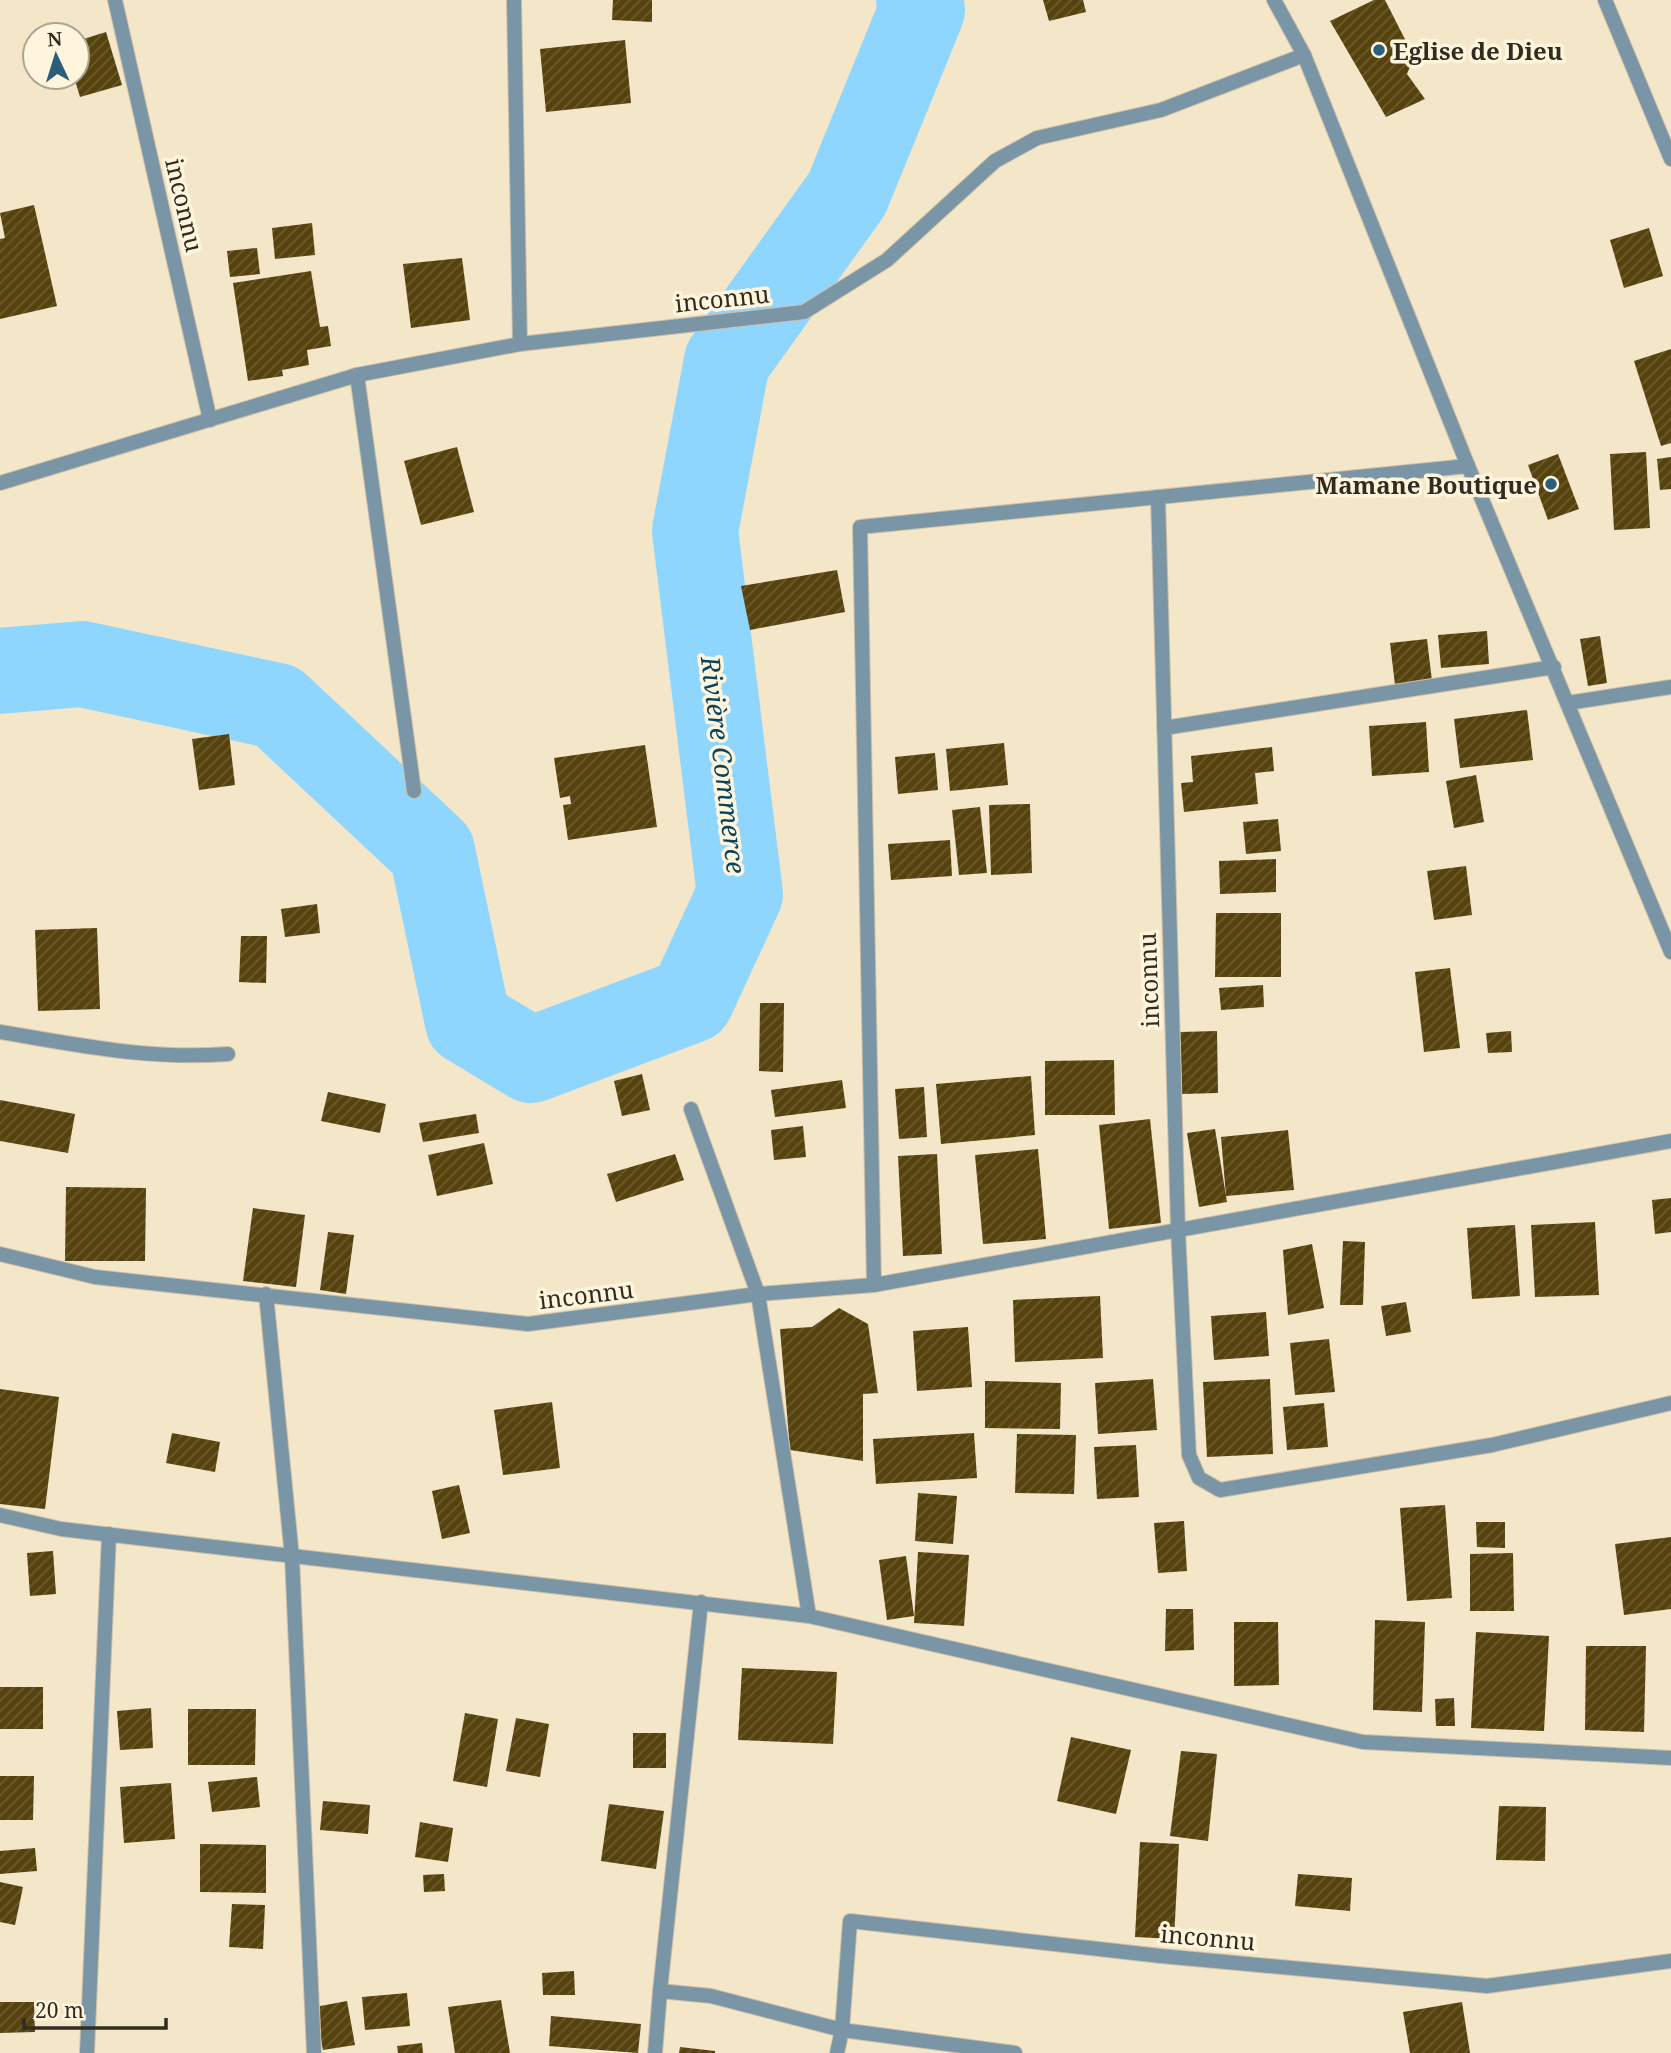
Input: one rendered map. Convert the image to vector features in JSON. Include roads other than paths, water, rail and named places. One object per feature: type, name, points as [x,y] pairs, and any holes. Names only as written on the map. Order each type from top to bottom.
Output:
[{"type":"street","name":"inconnu","points":[[115,0],[210,420]]},
{"type":"street","points":[[514,0],[520,344]]},
{"type":"street","points":[[1274,0],[1304,55],[1468,466],[1671,952]]},
{"type":"street","points":[[1605,0],[1670,151]]},
{"type":"street","name":"inconnu","points":[[0,483],[357,375],[520,344],[804,312],[887,260],[995,161],[1037,138],[1161,110],[1304,55]]},
{"type":"street","points":[[357,375],[414,790]]},
{"type":"street","points":[[874,1285],[860,527],[1468,466]]},
{"type":"street","name":"inconnu","points":[[1158,498],[1178,1230]]},
{"type":"street","points":[[1164,728],[1554,667]]},
{"type":"street","points":[[1568,703],[1671,687]]},
{"type":"street","points":[[0,1032],[177,1058],[228,1054]]},
{"type":"street","points":[[691,1109],[758,1294],[810,1616]]},
{"type":"street","name":"inconnu","points":[[0,1254],[95,1277],[528,1324],[758,1294],[874,1285],[1671,1141]]},
{"type":"street","points":[[1178,1230],[1189,1455],[1199,1478],[1220,1490],[1492,1445],[1671,1403]]},
{"type":"street","points":[[266,1294],[292,1557],[314,2053]]},
{"type":"street","points":[[0,1515],[61,1529],[810,1616],[1363,1742],[1671,1758]]},
{"type":"street","points":[[87,2053],[109,1534]]},
{"type":"street","points":[[655,2053],[701,1602]]},
{"type":"street","name":"inconnu","points":[[837,2053],[842,2030],[850,1921],[1161,1956],[1486,1986],[1671,1961]]},
{"type":"street","points":[[660,1991],[711,1996],[842,2030],[1015,2053]]},
{"type":"waterway","name":"Rivière Commerce","points":[[0,671],[82,664],[277,706],[432,851],[468,1022],[531,1060],[691,1000],[740,894],[695,531],[727,361],[847,194],[922,10],[919,0]]},
{"type":"place","name":"Eglise de Dieu","points":[[1379,50]]},
{"type":"place","name":"Mamane Boutique","points":[[1551,484]]}]
